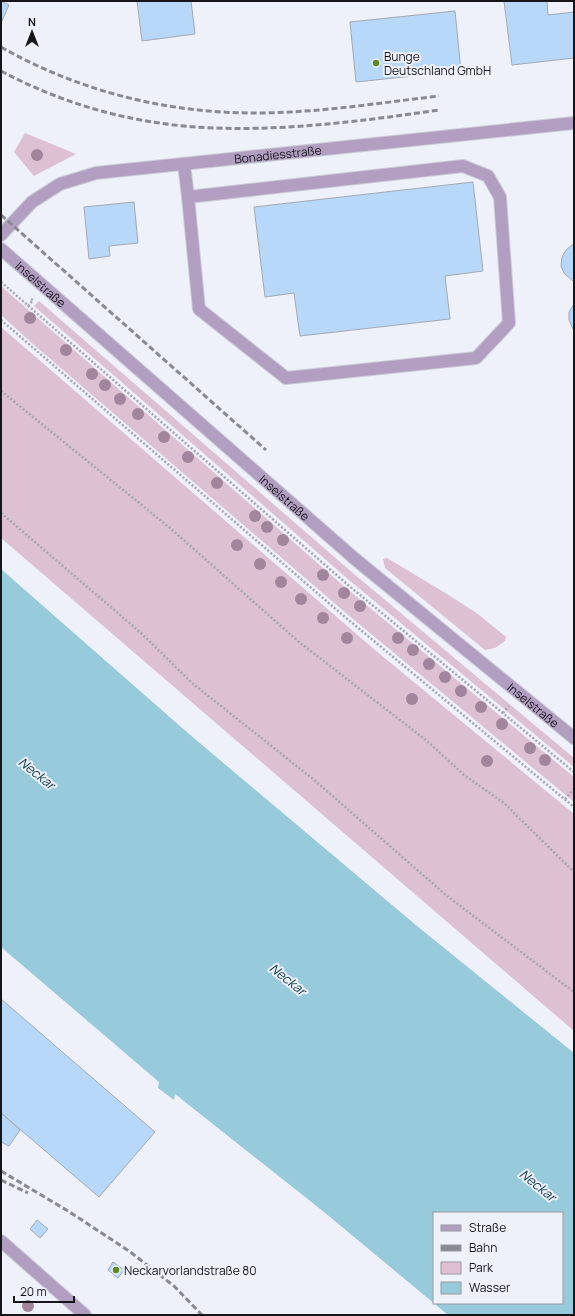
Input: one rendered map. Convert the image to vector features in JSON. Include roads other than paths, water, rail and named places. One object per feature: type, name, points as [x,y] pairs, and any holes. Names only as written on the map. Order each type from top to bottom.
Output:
[{"type":"street","name":"Bonadiesstraße","points":[[1,235],[32,202],[60,184],[96,173],[574,123]]},
{"type":"street","points":[[184,164],[199,309],[286,378],[476,358],[509,323],[500,197],[488,176],[463,166],[188,197]]},
{"type":"street","name":"Inselstraße","points":[[1,249],[355,559],[574,738]]},
{"type":"street","points":[[1,1242],[82,1314]]},
{"type":"water","name":"Neckar","points":[[1,569],[189,734],[417,926],[574,1053],[574,1315],[448,1315],[435,1304],[563,1304],[563,1212],[433,1212],[433,1303],[324,1212],[175,1094],[174,1100],[158,1088],[159,1082],[1,947]]},
{"type":"railway","points":[[1,47],[61,76],[92,87],[156,104],[189,109],[222,112],[278,113],[347,107],[439,96]]},
{"type":"railway","points":[[1,71],[56,96],[94,109],[133,119],[187,126],[223,128],[296,126],[439,110]]},
{"type":"railway","points":[[1,215],[266,450]]},
{"type":"railway","points":[[1,1171],[68,1211],[129,1251],[174,1286],[202,1315]]},
{"type":"railway","points":[[1,1180],[28,1193]]},
{"type":"place","name":"Bunge Deutschland GmbH","points":[[376,63]]},
{"type":"place","name":"Neckarvorlandstraße 80","points":[[116,1270]]}]
